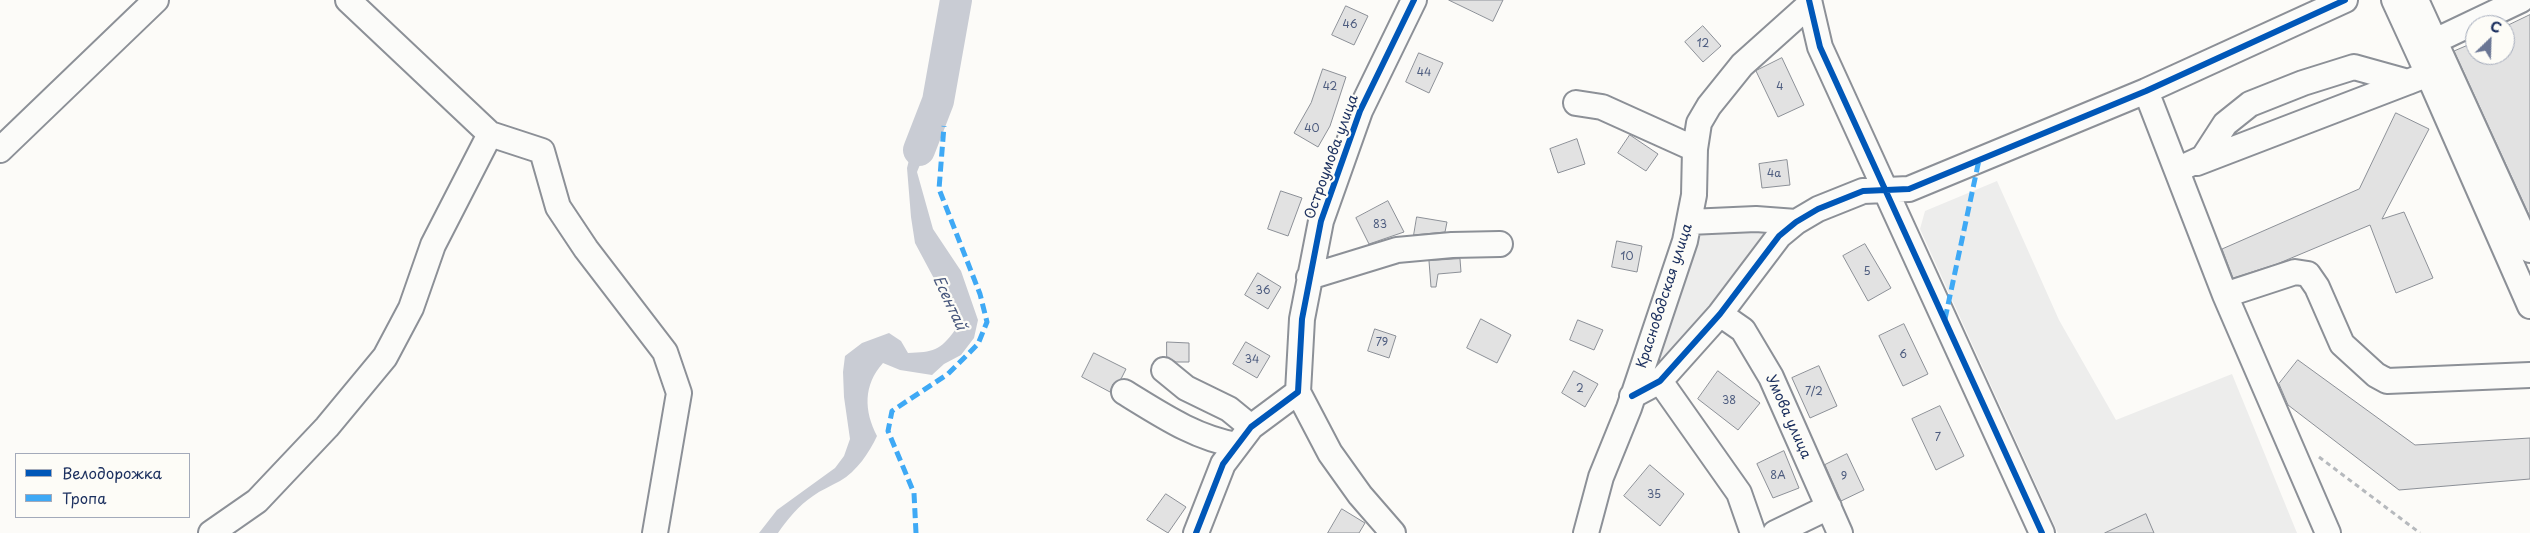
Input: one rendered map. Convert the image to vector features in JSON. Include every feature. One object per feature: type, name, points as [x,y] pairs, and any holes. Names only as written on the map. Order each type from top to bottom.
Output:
[{"type":"street","points":[[0,150],[156,0]]},
{"type":"street","points":[[348,0],[490,134],[542,151],[558,207],[586,249],[665,352],[679,393],[655,533]]},
{"type":"street","name":"Остроумова улица","points":[[1298,392],[1302,319],[1321,221],[1360,111],[1414,0]]},
{"type":"street","points":[[1632,396],[1660,381],[1720,314],[1779,236],[1796,222],[1818,209],[1863,191],[1909,189],[2146,91],[2345,0]]},
{"type":"street","points":[[2394,0],[2418,78],[2530,306]]},
{"type":"street","points":[[2416,0],[2530,250]]},
{"type":"street","points":[[2435,41],[2521,0]]},
{"type":"street","points":[[1809,2],[1820,47],[2042,533]]},
{"type":"street","name":"Красноводская улица","points":[[1586,533],[1601,477],[1632,396],[1685,241],[1694,196],[1695,149],[1699,123],[1722,88],[1742,65],[1809,2]]},
{"type":"street","points":[[2187,167],[2203,158],[2225,124],[2250,104],[2303,83],[2354,67],[2418,78]]},
{"type":"street","points":[[2187,167],[2418,78]]},
{"type":"street","points":[[2146,91],[2187,167],[2225,295],[2328,533]]},
{"type":"street","points":[[1576,103],[1602,107],[1695,149]]},
{"type":"street","points":[[211,533],[257,501],[327,427],[385,357],[412,308],[433,245],[490,134]]},
{"type":"street","points":[[1689,222],[1756,219],[1796,222]]},
{"type":"street","points":[[1309,277],[1397,250],[1452,245],[1500,244]]},
{"type":"street","points":[[2225,295],[2295,272],[2308,274],[2317,287],[2342,344],[2376,375],[2388,381],[2530,376]]},
{"type":"street","name":"Умова улица","points":[[1720,314],[1743,330],[1771,377],[1840,533]]},
{"type":"street","points":[[1164,370],[1186,388],[1229,409],[1244,436]]},
{"type":"street","points":[[1660,381],[1739,493],[1753,533]]},
{"type":"street","points":[[1124,392],[1187,430],[1219,442],[1244,436]]},
{"type":"street","points":[[1196,533],[1223,464],[1244,436],[1298,392],[1330,453],[1360,495],[1392,533]]},
{"type":"street","points":[[1775,533],[1828,507]]},
{"type":"path","points":[[2314,453],[2420,533]]},
{"type":"shaded area","points":[[1997,181],[2059,320],[2116,420],[2232,374],[2297,533],[2058,533],[1920,229],[1925,211]]},
{"type":"shaded area","points":[[1774,225],[1774,235],[1655,371],[1652,364],[1697,237],[1711,230]]},
{"type":"water","points":[[930,105],[937,111],[932,135],[917,172],[933,229],[961,271],[978,320],[974,338],[961,355],[944,364],[932,375],[900,370],[883,363],[876,371],[872,380],[868,398],[870,417],[877,436],[862,461],[846,477],[816,494],[803,504],[778,533],[759,533],[777,510],[835,468],[844,456],[850,439],[844,397],[843,372],[845,356],[862,343],[889,333],[901,341],[908,353],[930,351],[945,342],[955,330],[954,316],[915,243],[911,217],[907,168],[915,136]]},
{"type":"building","points":[[1449,0],[1503,0],[1493,21]]},
{"type":"building","points":[[1346,6],[1368,16],[1354,45],[1332,35]]},
{"type":"building","points":[[2530,15],[2530,217],[2454,51],[2465,46],[2465,65],[2515,65],[2515,22]]},
{"type":"building","points":[[1703,26],[1721,46],[1703,62],[1685,42]]},
{"type":"building","points":[[1419,53],[1443,63],[1429,93],[1406,82]]},
{"type":"building","points":[[1782,58],[1804,105],[1778,117],[1756,71]]},
{"type":"building","points":[[1323,69],[1346,77],[1330,126],[1318,147],[1294,133],[1311,103]]},
{"type":"building","points":[[2396,113],[2429,129],[2382,219],[2404,212],[2433,278],[2396,293],[2370,225],[2277,264],[2233,278],[2222,249],[2359,189]]},
{"type":"building","points":[[1630,135],[1658,154],[1646,171],[1618,153]]},
{"type":"building","points":[[1577,139],[1585,164],[1558,173],[1550,149]]},
{"type":"building","points":[[1787,160],[1790,185],[1762,188],[1759,164]]},
{"type":"building","points":[[1281,191],[1302,198],[1288,236],[1268,229]]},
{"type":"building","points":[[1388,201],[1404,232],[1369,244],[1356,218]]},
{"type":"building","points":[[1417,217],[1447,222],[1445,232],[1414,235]]},
{"type":"building","points":[[1617,241],[1642,246],[1637,272],[1612,267]]},
{"type":"building","points":[[1865,244],[1891,288],[1868,301],[1843,256]]},
{"type":"building","points":[[1460,259],[1461,272],[1438,274],[1436,287],[1431,287],[1429,261]]},
{"type":"building","points":[[1258,273],[1281,287],[1268,309],[1245,295]]},
{"type":"building","points":[[1481,319],[1511,335],[1497,363],[1467,348]]},
{"type":"building","points":[[1578,320],[1603,330],[1594,350],[1570,340]]},
{"type":"building","points":[[1904,324],[1928,374],[1903,386],[1879,336]]},
{"type":"building","points":[[1375,329],[1396,336],[1389,358],[1368,351]]},
{"type":"building","points":[[1167,342],[1189,343],[1189,362],[1176,362],[1167,357]]},
{"type":"building","points":[[1246,342],[1270,356],[1257,378],[1233,364]]},
{"type":"building","points":[[1094,353],[1126,369],[1121,379],[1113,384],[1110,392],[1082,377]]},
{"type":"building","points":[[2298,360],[2415,445],[2530,438],[2530,479],[2399,490],[2288,405],[2279,384]]},
{"type":"building","points":[[1819,366],[1837,406],[1810,418],[1792,378]]},
{"type":"building","points":[[1574,371],[1598,384],[1585,407],[1562,393]]},
{"type":"building","points":[[1718,371],[1760,403],[1738,430],[1698,399]]},
{"type":"building","points":[[1940,406],[1964,456],[1936,470],[1912,419]]},
{"type":"building","points":[[1784,451],[1799,488],[1773,498],[1757,464]]},
{"type":"building","points":[[1847,454],[1864,490],[1841,501],[1825,465]]},
{"type":"building","points":[[1650,465],[1684,494],[1660,526],[1624,496]]},
{"type":"building","points":[[1166,494],[1186,507],[1168,533],[1147,520]]},
{"type":"building","points":[[1342,509],[1365,523],[1359,533],[1328,533]]},
{"type":"building","points":[[2146,514],[2154,533],[2105,533]]},
{"type":"waterway","name":"Есентай","points":[[919,150],[938,101],[956,0]]},
{"type":"marked path","points":[[916,533],[914,493],[888,431],[892,411],[948,374],[978,344],[987,322],[980,294],[939,189],[944,126]]},
{"type":"marked path","points":[[1945,319],[1979,160]]},
{"type":"cycle path","points":[[1196,533],[1223,464],[1251,427],[1298,392],[1302,319],[1321,221],[1360,111],[1414,0]]},
{"type":"cycle path","points":[[1809,0],[1820,47],[2042,533]]},
{"type":"cycle path","points":[[1632,396],[1660,381],[1720,314],[1779,236],[1796,222],[1818,209],[1863,191],[1909,189],[2146,91],[2345,0]]}]
